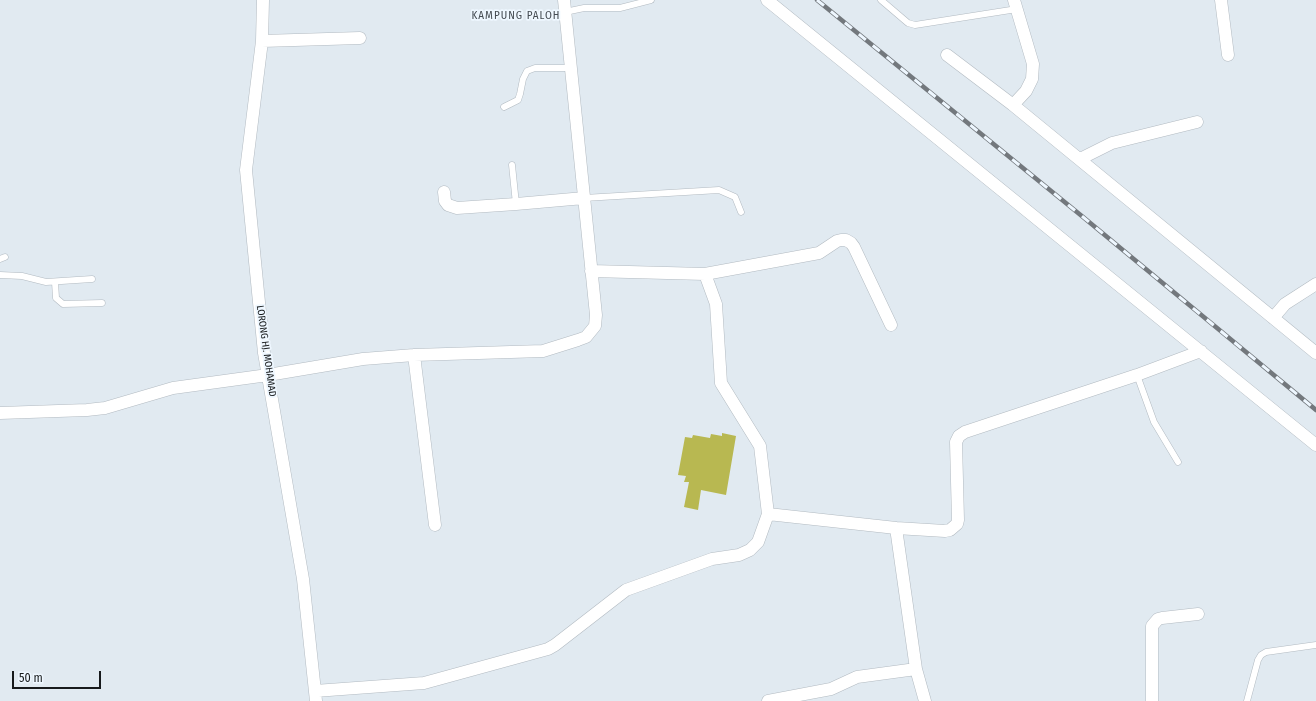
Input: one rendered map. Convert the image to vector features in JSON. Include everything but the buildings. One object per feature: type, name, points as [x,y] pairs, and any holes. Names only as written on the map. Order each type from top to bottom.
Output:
[{"type":"street","name":"LORONG HJ. MOHAMAD","points":[[263,0],[262,41],[246,170],[264,353],[303,579],[316,696]]},
{"type":"street","points":[[0,413],[105,408],[173,388],[364,360],[414,354],[543,351],[582,339],[592,330],[595,322],[564,0]]},
{"type":"street","points":[[767,0],[1316,445]]},
{"type":"street","points":[[1221,0],[1228,55]]},
{"type":"street","points":[[1013,105],[1026,91],[1032,79],[1033,64],[1016,4]]},
{"type":"street","points":[[262,41],[360,38]]},
{"type":"street","points":[[947,55],[1013,105],[1080,159],[1316,353]]},
{"type":"street","points":[[1080,159],[1112,143],[1197,122]]},
{"type":"street","points":[[444,192],[445,201],[452,207],[516,204],[584,198]]},
{"type":"street","points":[[591,271],[705,274],[819,253],[837,241],[846,240],[854,247],[891,325]]},
{"type":"street","points":[[316,696],[426,682],[548,649],[626,590],[713,558],[739,555],[754,547],[761,536],[768,514],[760,446],[721,383],[716,304],[705,274]]},
{"type":"street","points":[[1274,318],[1286,304],[1316,284]]},
{"type":"street","points":[[768,514],[896,528],[950,530],[958,520],[956,442],[962,433],[1137,375],[1201,351]]},
{"type":"street","points":[[414,354],[435,526]]},
{"type":"street","points":[[896,528],[916,669],[925,701]]},
{"type":"street","points":[[1152,701],[1152,626],[1158,619],[1198,614]]},
{"type":"street","points":[[768,701],[831,689],[857,677],[916,669]]},
{"type":"lane","points":[[565,12],[584,8],[620,8],[651,0]]},
{"type":"lane","points":[[880,0],[908,22],[915,25],[1016,4]]},
{"type":"lane","points":[[504,107],[518,100],[524,74],[527,71],[535,68],[571,68]]},
{"type":"lane","points":[[512,165],[516,204]]},
{"type":"lane","points":[[584,198],[719,190],[735,197],[741,212]]},
{"type":"lane","points":[[0,275],[22,276],[44,282],[92,279]]},
{"type":"lane","points":[[54,282],[56,298],[63,304],[102,303]]},
{"type":"lane","points":[[1137,375],[1154,422],[1178,462]]},
{"type":"lane","points":[[1246,701],[1258,660],[1261,655],[1266,652],[1316,645]]},
{"type":"railway","points":[[817,0],[1083,217],[1316,410]]},
{"type":"district","name":"KAMPUNG PALOH","points":[[516,16]]}]
